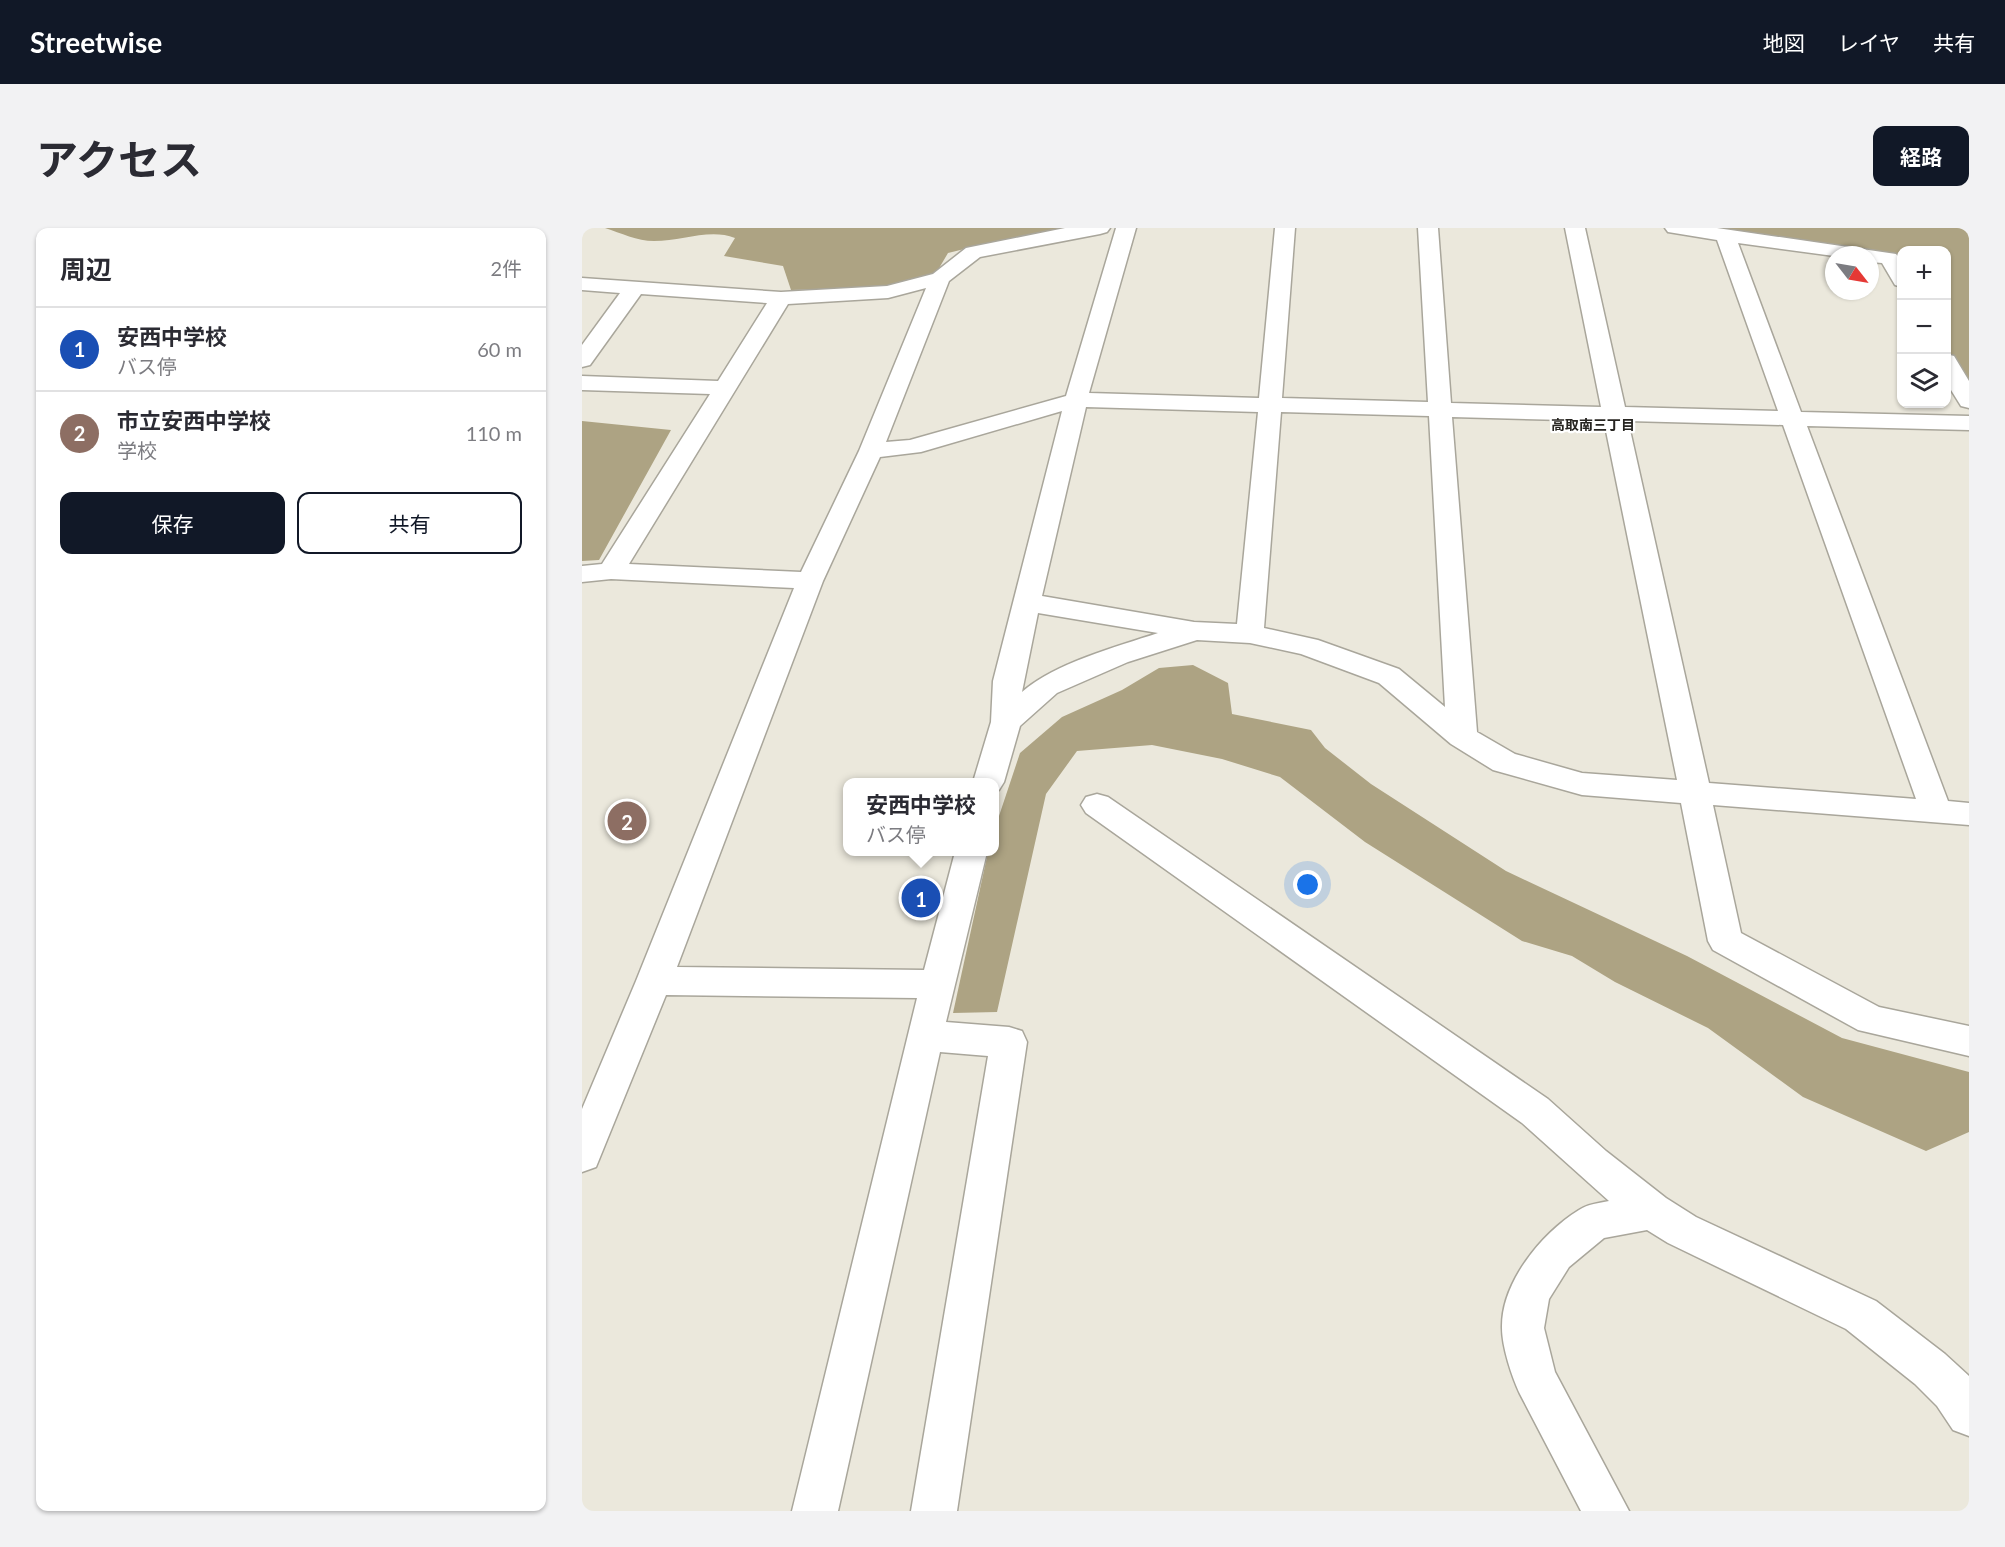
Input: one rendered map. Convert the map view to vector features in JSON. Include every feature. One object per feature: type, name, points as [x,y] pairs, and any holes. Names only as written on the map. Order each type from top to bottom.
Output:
[{"type":"street","points":[[582,284],[781,298],[888,292],[940,278],[973,252],[1100,228]]},
{"type":"street","points":[[989,778],[1006,722],[1008,681],[1026,602],[1076,400],[1126,228]]},
{"type":"street","points":[[1250,634],[1285,228]]},
{"type":"street","points":[[1428,228],[1462,737]]},
{"type":"street","points":[[1575,228],[1725,941],[1871,1020],[1969,1041]]},
{"type":"street","points":[[1675,228],[1825,249]]},
{"type":"street","points":[[1725,235],[1936,811]]},
{"type":"street","points":[[1879,257],[1888,258],[1897,273]]},
{"type":"street","points":[[582,1155],[654,981],[810,581],[871,451],[940,278]]},
{"type":"street","points":[[582,360],[634,289]]},
{"type":"street","points":[[611,571],[781,298]]},
{"type":"street","points":[[1951,368],[1969,401]]},
{"type":"street","points":[[582,383],[725,388]]},
{"type":"street","points":[[871,451],[912,447],[1076,400],[1969,423]]},
{"type":"street","points":[[582,574],[611,571],[810,581]]},
{"type":"street","points":[[1026,602],[1195,631],[1250,634],[1308,646],[1389,676],[1462,737],[1504,762],[1582,784],[1969,814]]},
{"type":"street","points":[[1006,722],[1047,686],[1118,656],[1195,631]]},
{"type":"street","points":[[1097,805],[1535,1111],[1592,1163],[1652,1211],[1682,1230],[1861,1315],[1930,1369],[1953,1391],[1969,1414]]},
{"type":"street","points":[[815,1511],[925,1036],[970,856]]},
{"type":"street","points":[[654,981],[938,984]]},
{"type":"street","points":[[925,1036],[1009,1042],[934,1511]]},
{"type":"street","points":[[1606,1511],[1535,1379],[1523,1328],[1529,1294],[1554,1254],[1594,1222],[1652,1211]]},
{"type":"shaded area","points":[[605,228],[1085,228],[997,241],[948,253],[935,275],[890,288],[791,290],[783,266],[724,256],[735,238],[716,234],[648,241]]},
{"type":"shaded area","points":[[1707,228],[1969,228],[1969,393],[1951,359],[1951,246],[1897,246],[1897,259],[1879,256],[1879,246],[1825,247]]},
{"type":"shaded area","points":[[582,421],[671,430],[599,560],[582,561]]},
{"type":"shaded area","points":[[1193,665],[1228,683],[1232,714],[1311,730],[1325,748],[1371,784],[1506,871],[1687,956],[1842,1038],[1969,1072],[1969,1132],[1926,1151],[1803,1097],[1708,1028],[1615,982],[1572,956],[1522,941],[1365,842],[1280,777],[1222,759],[1152,745],[1077,751],[1046,794],[997,1012],[953,1013],[987,856],[999,856],[999,816],[1020,753],[1062,717],[1122,690],[1159,668]]},
{"type":"place","name":"市立安西中学校","points":[[627,821]]},
{"type":"place","name":"安西中学校","points":[[921,898]]},
{"type":"district","name":"高取南三丁目","points":[[1593,425]]}]
